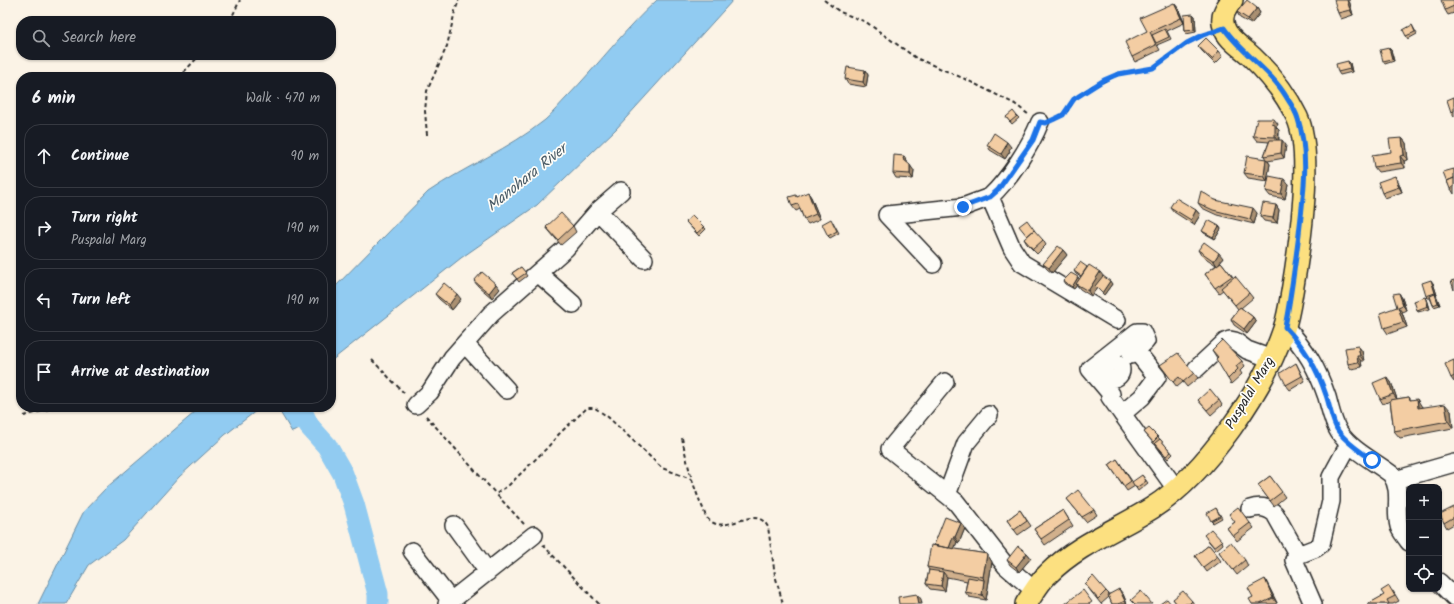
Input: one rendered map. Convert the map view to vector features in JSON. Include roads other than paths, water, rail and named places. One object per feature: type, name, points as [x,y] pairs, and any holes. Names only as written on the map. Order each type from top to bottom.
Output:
[{"type":"main road","name":"Puspalal Marg","points":[[1030,597],[1046,575],[1064,559],[1090,541],[1154,507],[1176,489],[1203,462],[1248,403],[1272,359],[1285,327],[1292,291],[1304,193],[1303,147],[1298,119],[1286,96],[1270,76],[1229,36],[1224,28],[1222,17],[1225,9],[1232,0]]},
{"type":"street","points":[[933,264],[887,215],[963,207],[990,197],[998,190],[1033,140],[1040,122]]},
{"type":"street","points":[[416,405],[430,392],[452,358],[491,314],[566,248],[598,212],[621,191]]},
{"type":"street","points":[[990,197],[1012,248],[1022,263],[1117,320]]},
{"type":"street","points":[[598,212],[644,259]]},
{"type":"street","points":[[538,273],[573,304]]},
{"type":"street","points":[[1285,327],[1300,343],[1311,359],[1338,431],[1349,444],[1391,474],[1395,480],[1398,487],[1399,526],[1406,537]]},
{"type":"street","points":[[1122,414],[1142,397],[1157,377],[1129,357],[1146,341],[1142,332],[1137,332],[1090,369],[1111,394],[1110,396],[1122,414],[1176,489]]},
{"type":"street","points":[[1196,368],[1225,342],[1230,340],[1235,341],[1256,354],[1272,359]]},
{"type":"street","points":[[465,344],[507,390]]},
{"type":"street","points":[[945,382],[890,449],[956,502],[1030,597]]},
{"type":"street","points":[[947,495],[966,443],[989,415]]},
{"type":"street","points":[[1313,604],[1294,560],[1298,555],[1316,548],[1321,544],[1331,501],[1331,478],[1349,444]]},
{"type":"street","points":[[1395,480],[1454,463]]},
{"type":"street","points":[[1250,509],[1270,509],[1275,514],[1298,555]]},
{"type":"street","points":[[454,525],[488,572]]},
{"type":"street","points":[[412,551],[449,603],[534,535]]},
{"type":"street","points":[[1442,585],[1454,597]]},
{"type":"water","name":"Manohara River","points":[[657,0],[733,0],[616,129],[537,205],[461,258],[336,357],[336,286],[428,192],[517,140],[545,120],[645,11]]},
{"type":"water","points":[[195,412],[255,412],[225,435],[179,477],[123,540],[89,565],[66,604],[38,604],[84,511],[106,488]]},
{"type":"water","points":[[280,412],[310,412],[319,422],[292,432]]},
{"type":"waterway","points":[[302,412],[309,426],[327,446],[343,474],[354,504],[378,594],[378,604]]}]
